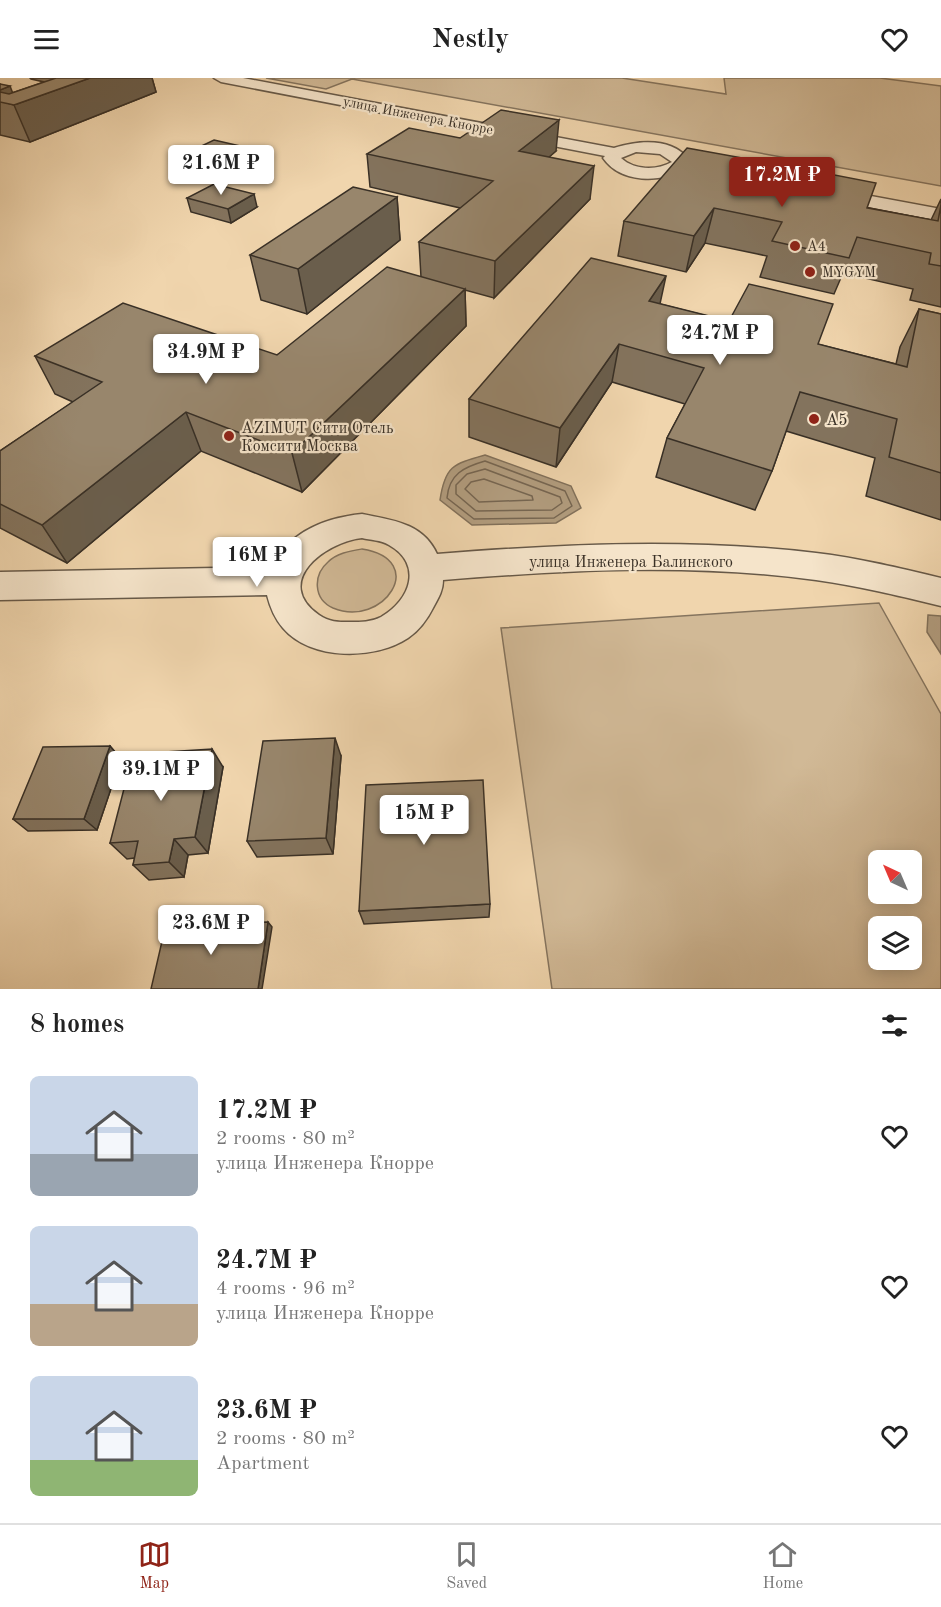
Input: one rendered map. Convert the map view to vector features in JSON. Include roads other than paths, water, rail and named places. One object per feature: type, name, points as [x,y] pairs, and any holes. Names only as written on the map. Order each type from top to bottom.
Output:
[{"type":"street","name":"улица Инженера Кнорре","points":[[221,78],[615,153],[635,147],[656,148],[679,157],[680,165]]},
{"type":"street","name":"улица Инженера Кнорре","points":[[615,153],[612,158],[615,163],[621,167],[643,172],[666,172],[680,165],[941,215]]},
{"type":"street","points":[[350,527],[374,527],[395,532],[412,543],[419,551],[427,568],[427,587],[418,607],[389,630],[357,639],[324,636],[303,626],[289,610],[285,600],[285,581],[293,562],[307,546],[327,534],[350,527]]},
{"type":"street","name":"улица Инженера Балинского","points":[[427,568],[535,559],[692,557],[817,566],[941,592]]},
{"type":"street","points":[[0,586],[285,581]]},
{"type":"water","points":[[485,455],[571,486],[581,508],[556,523],[472,525],[440,500],[442,489],[452,468]]},
{"type":"water","points":[[928,615],[941,616],[941,654],[927,632]]},
{"type":"place","name":"А4","points":[[795,246]]},
{"type":"place","name":"MYGYM","points":[[810,272]]},
{"type":"place","name":"А5","points":[[814,419]]},
{"type":"place","name":"AZIMUT Сити Отель Комсити Москва","points":[[229,436]]}]
